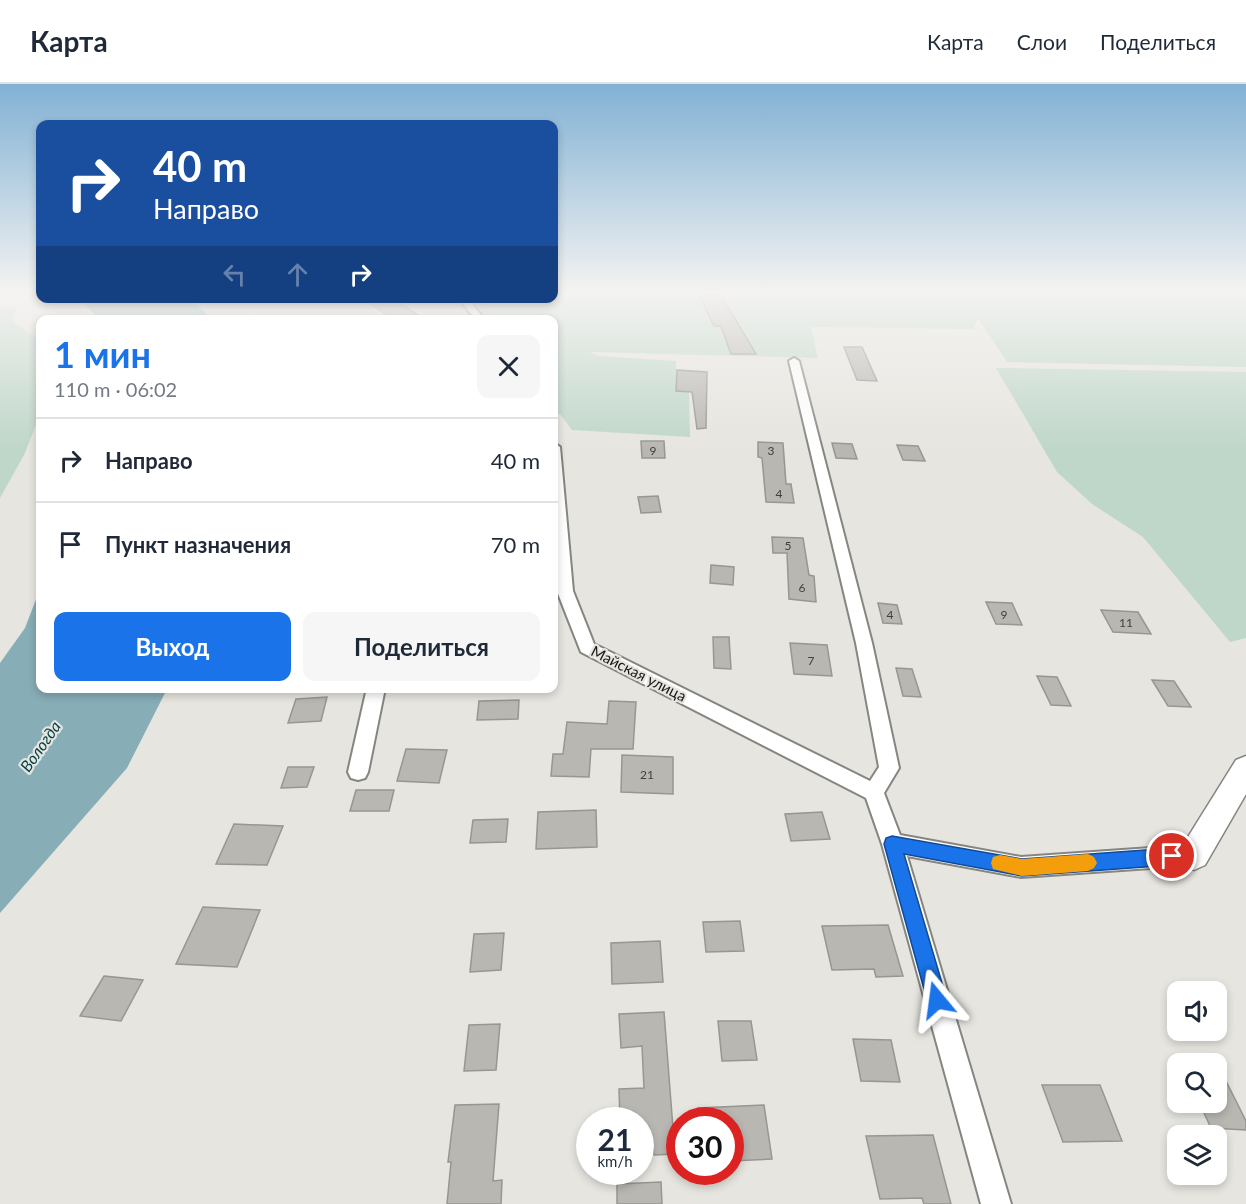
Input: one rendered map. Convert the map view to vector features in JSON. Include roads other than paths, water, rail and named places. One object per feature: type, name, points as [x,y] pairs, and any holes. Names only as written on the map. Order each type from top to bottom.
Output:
[{"type":"street","points":[[794,361],[864,643],[890,768],[874,792],[892,844],[996,1204]]},
{"type":"street","name":"Майская улица","points":[[558,512],[565,591],[587,648],[874,792]]},
{"type":"street","points":[[358,772],[375,693]]},
{"type":"street","points":[[892,844],[1022,867],[1194,855],[1246,768]]},
{"type":"water","name":"Вологда","points":[[36,599],[36,693],[165,693],[127,768],[0,913],[0,663],[25,628]]}]
